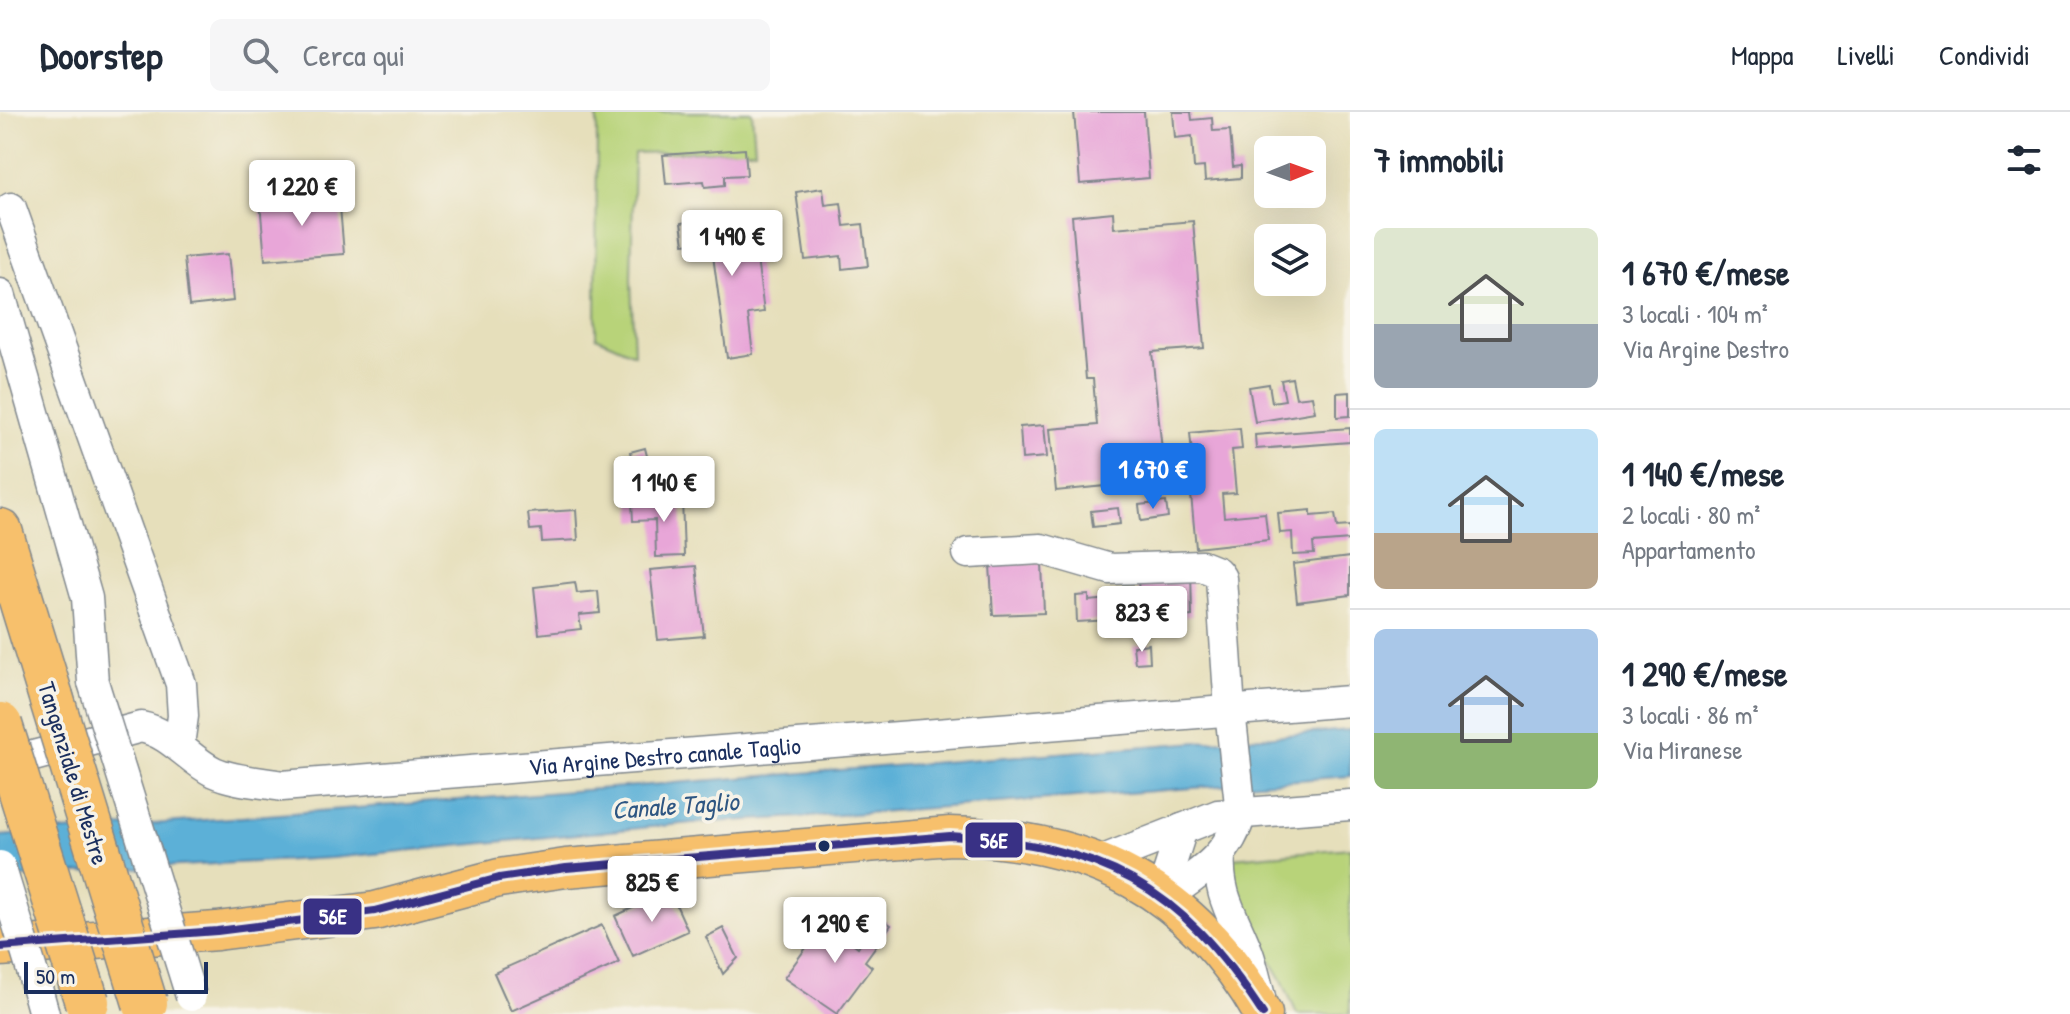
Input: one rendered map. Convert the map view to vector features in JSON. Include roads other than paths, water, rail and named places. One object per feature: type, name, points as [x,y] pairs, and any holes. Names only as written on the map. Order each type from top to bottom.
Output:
[{"type":"highway","name":"Tangenziale di Mestre","points":[[0,531],[146,1009]]},
{"type":"highway","points":[[0,725],[89,1008]]},
{"type":"main road","points":[[0,947],[217,931],[361,913],[499,878],[566,868],[950,836],[984,836],[1040,843],[1067,850],[1133,878],[1190,919],[1230,960],[1264,1014]]},
{"type":"street","points":[[11,208],[181,684],[183,716],[179,745]]},
{"type":"street","points":[[0,294],[87,598],[93,682],[195,1005]]},
{"type":"street","points":[[968,553],[1041,549],[1110,569],[1202,566],[1217,572],[1221,578],[1240,805],[1237,828],[1208,867],[1164,898]]},
{"type":"street","name":"Via Argine Destro canale Taglio","points":[[0,765],[131,728],[153,729],[217,774],[282,786],[1232,722],[1350,701]]},
{"type":"street","points":[[1098,862],[1240,805],[1350,805]]},
{"type":"street","points":[[1164,898],[1168,873],[1182,829]]},
{"type":"street","points":[[1220,854],[1220,886],[1248,954],[1264,1014]]},
{"type":"street","points":[[0,866],[44,1014]]},
{"type":"water","name":"Canale Taglio","points":[[1350,730],[1350,776],[839,815],[692,823],[331,858],[0,879],[0,836]]}]
